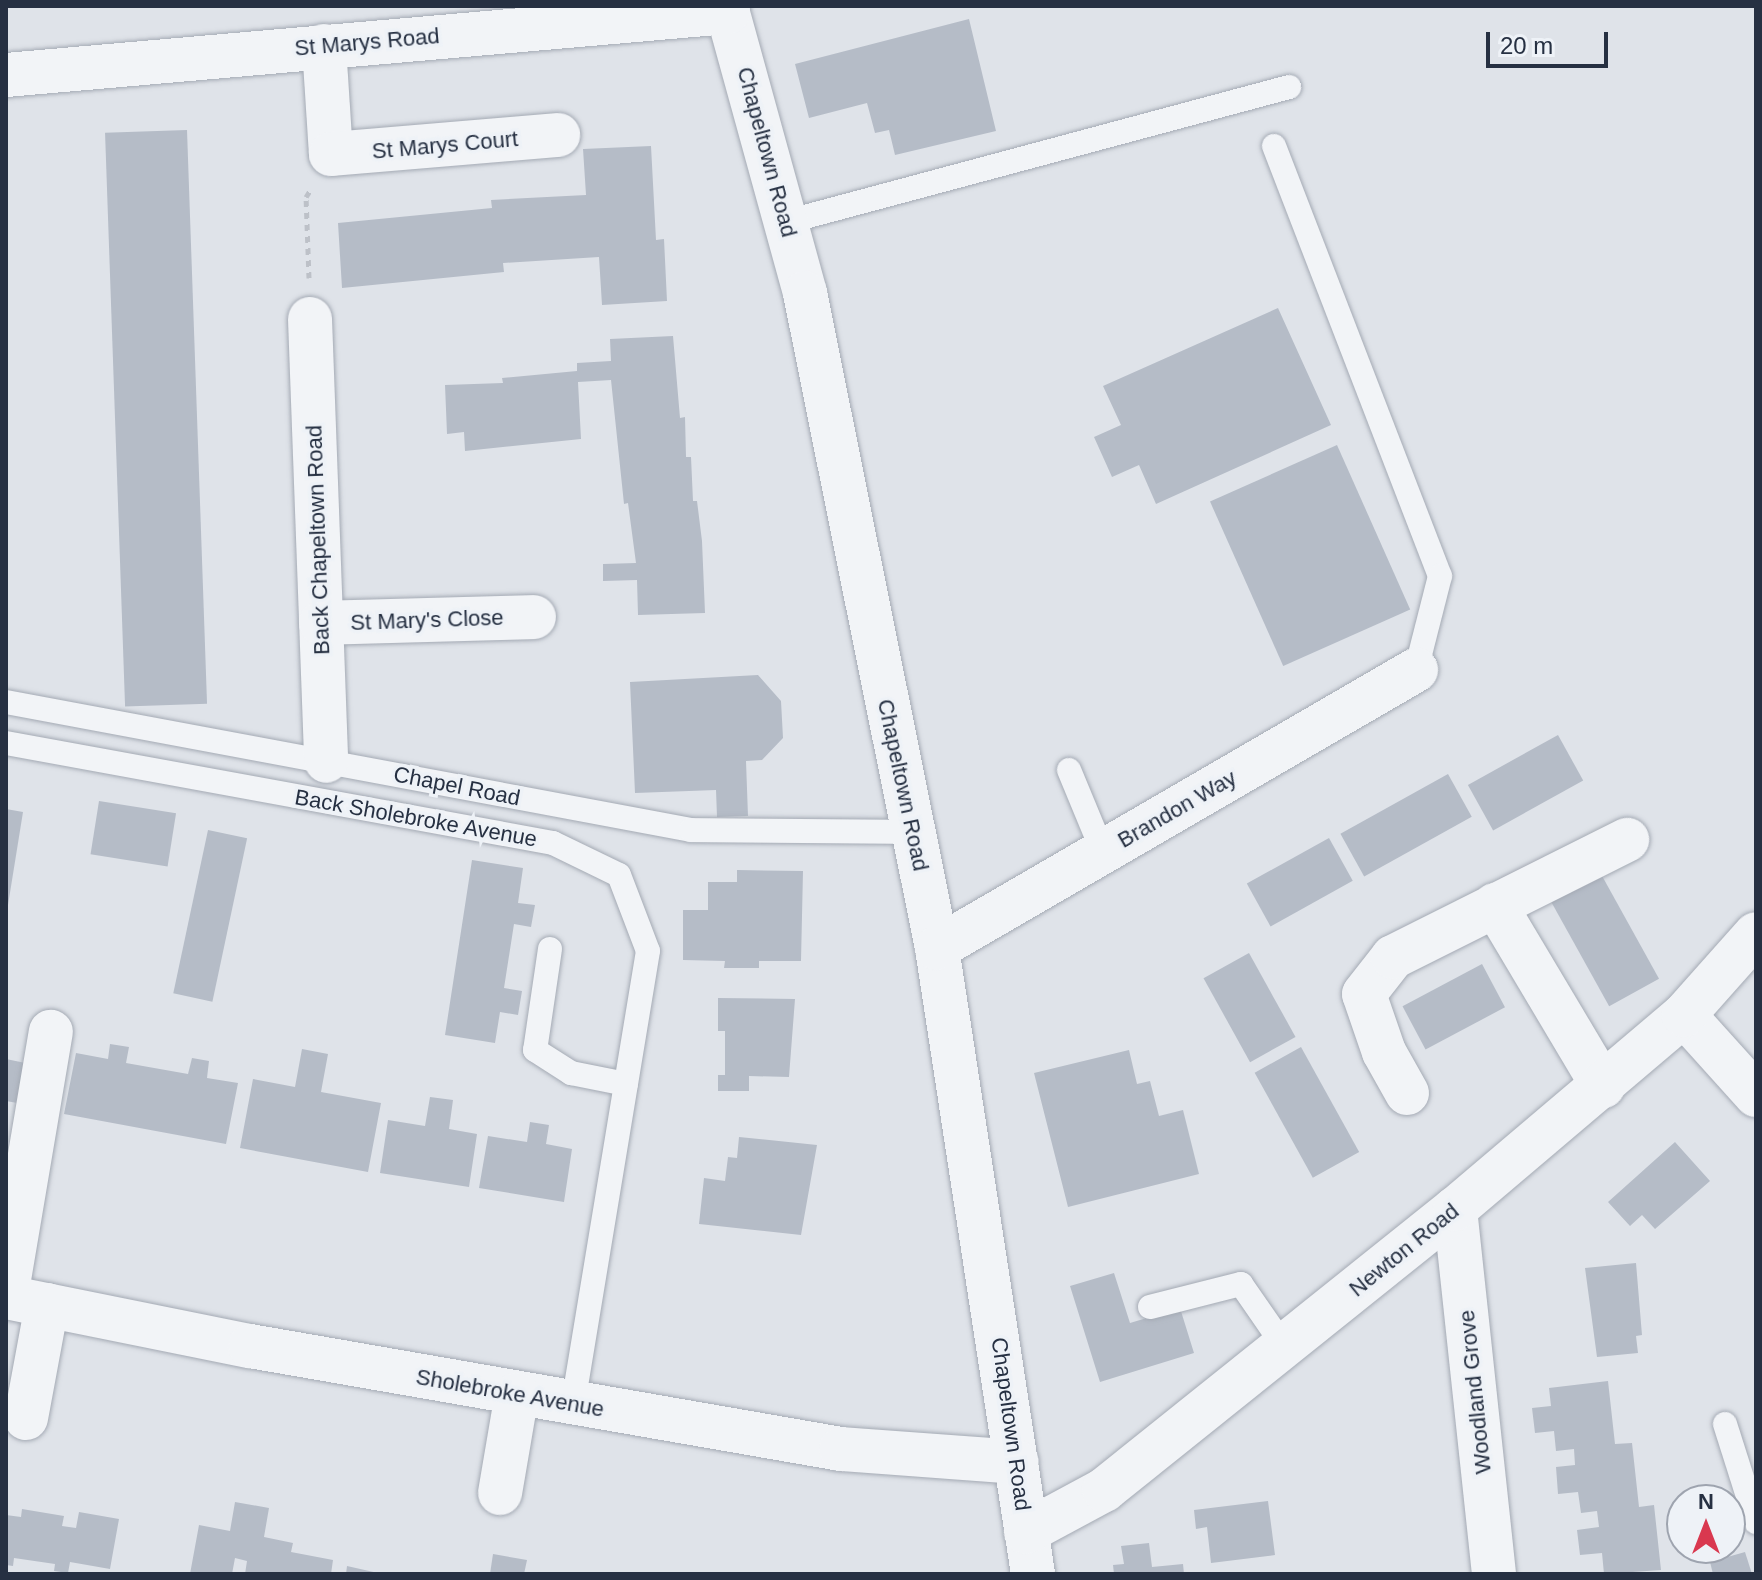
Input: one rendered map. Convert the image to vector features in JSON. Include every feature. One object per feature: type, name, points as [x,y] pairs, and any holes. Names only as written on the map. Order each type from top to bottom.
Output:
[{"type":"street","name":"St Marys Road","points":[[6,75],[727,9]]},
{"type":"street","name":"Chapeltown Road","points":[[727,9],[786,222],[937,948],[1030,1553]]},
{"type":"street","points":[[324,46],[331,154]]},
{"type":"street","name":"St Marys Court","points":[[331,154],[558,135]]},
{"type":"street","name":"Back Chapeltown Road","points":[[310,319],[326,761]]},
{"type":"street","name":"St Mary's Close","points":[[321,623],[534,617]]},
{"type":"street","name":"Brandon Way","points":[[937,948],[1416,670]]},
{"type":"street","points":[[1407,1093],[1384,1052],[1364,994],[1393,957],[1627,840]]},
{"type":"street","points":[[1495,905],[1603,1086]]},
{"type":"street","name":"Newton Road","points":[[1030,1553],[1603,1086],[1684,1015],[1756,934]]},
{"type":"street","points":[[1684,1015],[1756,1095]]},
{"type":"street","points":[[26,1418],[20,1299],[51,1032]]},
{"type":"street","name":"Woodland Grove","points":[[1455,1209],[1494,1574]]},
{"type":"street","name":"Sholebroke Avenue","points":[[20,1299],[573,1405],[841,1449],[1017,1462]]},
{"type":"street","points":[[500,1493],[517,1394]]},
{"type":"lane","points":[[786,222],[1289,87]]},
{"type":"lane","points":[[1274,146],[1440,576],[1416,670]]},
{"type":"lane","name":"Chapel Road","points":[[6,702],[691,830],[912,832]]},
{"type":"lane","name":"Back Sholebroke Avenue","points":[[6,743],[553,843],[619,875],[648,951],[573,1405]]},
{"type":"lane","points":[[1069,770],[1103,852]]},
{"type":"lane","points":[[550,949],[535,1050],[571,1073],[626,1084]]},
{"type":"lane","points":[[1150,1307],[1241,1284],[1284,1346]]},
{"type":"lane","points":[[1725,1424],[1756,1522]]},
{"type":"path","points":[[310,319],[306,197],[331,154]]},
{"type":"building","points":[[969,19],[996,131],[895,155],[889,130],[875,133],[867,103],[809,118],[795,64]]},
{"type":"building","points":[[187,130],[207,704],[125,707],[105,133]]},
{"type":"building","points":[[651,146],[656,240],[664,239],[667,301],[602,305],[599,257],[503,263],[504,272],[342,288],[338,223],[492,208],[491,200],[586,195],[583,149]]},
{"type":"building","points":[[1278,308],[1331,425],[1156,504],[1139,465],[1112,477],[1094,437],[1121,425],[1103,386]]},
{"type":"building","points":[[673,336],[680,418],[685,417],[686,457],[691,457],[693,501],[697,501],[702,541],[705,613],[638,615],[637,580],[603,581],[603,564],[636,563],[628,503],[624,504],[611,380],[578,382],[581,439],[465,451],[464,432],[447,434],[445,385],[503,383],[502,378],[577,371],[577,363],[611,361],[610,339]]},
{"type":"building","points":[[1337,445],[1410,609],[1283,666],[1210,502]]},
{"type":"building","points":[[758,675],[781,701],[783,738],[762,760],[746,761],[748,816],[717,817],[716,790],[635,793],[630,682]]},
{"type":"building","points":[[1558,735],[1583,780],[1493,830],[1468,785]]},
{"type":"building","points":[[1448,774],[1472,817],[1364,876],[1340,834]]},
{"type":"building","points":[[99,801],[176,813],[168,867],[91,854]]},
{"type":"building","points":[[6,809],[23,812],[8,905],[6,905]]},
{"type":"building","points":[[208,830],[247,838],[212,1002],[173,993]]},
{"type":"building","points":[[1329,838],[1353,881],[1271,926],[1247,884]]},
{"type":"building","points":[[472,860],[523,868],[518,903],[535,905],[531,927],[514,924],[504,988],[522,991],[518,1015],[500,1012],[495,1043],[445,1035]]},
{"type":"building","points":[[1596,865],[1659,979],[1609,1006],[1546,893]]},
{"type":"building","points":[[737,870],[803,871],[801,961],[759,961],[759,968],[724,968],[725,961],[683,960],[683,910],[708,910],[708,882],[737,882]]},
{"type":"building","points":[[1249,953],[1296,1037],[1250,1062],[1204,978]]},
{"type":"building","points":[[1482,964],[1505,1007],[1426,1050],[1403,1006]]},
{"type":"building","points":[[718,998],[795,999],[789,1077],[749,1076],[749,1091],[718,1091],[718,1075],[725,1075],[725,1031],[718,1031]]},
{"type":"building","points":[[110,1044],[129,1047],[126,1063],[188,1074],[192,1058],[209,1061],[207,1078],[238,1083],[226,1144],[64,1114],[76,1053],[108,1059]]},
{"type":"building","points":[[1301,1047],[1359,1152],[1313,1178],[1255,1073]]},
{"type":"building","points":[[302,1049],[328,1054],[321,1092],[381,1103],[368,1172],[240,1148],[253,1079],[295,1087]]},
{"type":"building","points":[[1129,1050],[1137,1084],[1150,1081],[1159,1116],[1183,1110],[1199,1174],[1068,1207],[1034,1073]]},
{"type":"building","points":[[6,1059],[30,1064],[23,1104],[6,1101]]},
{"type":"building","points":[[430,1097],[453,1100],[449,1129],[477,1134],[469,1187],[380,1173],[388,1120],[425,1126]]},
{"type":"building","points":[[530,1122],[549,1125],[546,1144],[572,1149],[564,1202],[479,1188],[488,1136],[527,1142]]},
{"type":"building","points":[[739,1137],[817,1145],[801,1235],[699,1224],[704,1178],[725,1181],[728,1157],[737,1158]]},
{"type":"building","points":[[1675,1142],[1710,1181],[1655,1229],[1642,1215],[1630,1226],[1608,1202]]},
{"type":"building","points":[[1636,1263],[1642,1335],[1636,1336],[1638,1353],[1597,1357],[1585,1268]]},
{"type":"building","points":[[1114,1273],[1130,1323],[1180,1308],[1194,1353],[1100,1382],[1070,1286]]},
{"type":"building","points":[[1608,1381],[1615,1444],[1632,1443],[1639,1507],[1654,1505],[1661,1570],[1604,1574],[1602,1553],[1580,1555],[1577,1530],[1599,1527],[1597,1511],[1581,1513],[1578,1492],[1558,1494],[1556,1467],[1575,1465],[1574,1449],[1556,1451],[1554,1431],[1535,1433],[1532,1408],[1551,1406],[1549,1388]]},
{"type":"building","points":[[1268,1501],[1275,1555],[1211,1563],[1207,1527],[1196,1529],[1194,1510]]},
{"type":"building","points":[[235,1502],[269,1508],[264,1537],[293,1543],[291,1552],[333,1560],[331,1574],[245,1574],[247,1561],[235,1558],[232,1574],[190,1574],[199,1525],[230,1531]]},
{"type":"building","points":[[22,1509],[64,1516],[62,1526],[76,1528],[79,1512],[119,1519],[110,1569],[70,1562],[68,1573],[54,1571],[55,1564],[14,1558],[13,1566],[6,1565],[6,1515],[21,1517]]},
{"type":"building","points":[[1149,1543],[1152,1567],[1183,1564],[1184,1574],[1114,1574],[1113,1565],[1124,1564],[1121,1546]]},
{"type":"building","points":[[493,1554],[527,1560],[524,1574],[490,1574]]},
{"type":"building","points":[[1746,1555],[1752,1574],[1713,1574],[1710,1564],[1746,1564]]},
{"type":"building","points":[[347,1566],[378,1573],[378,1574],[346,1574]]}]
